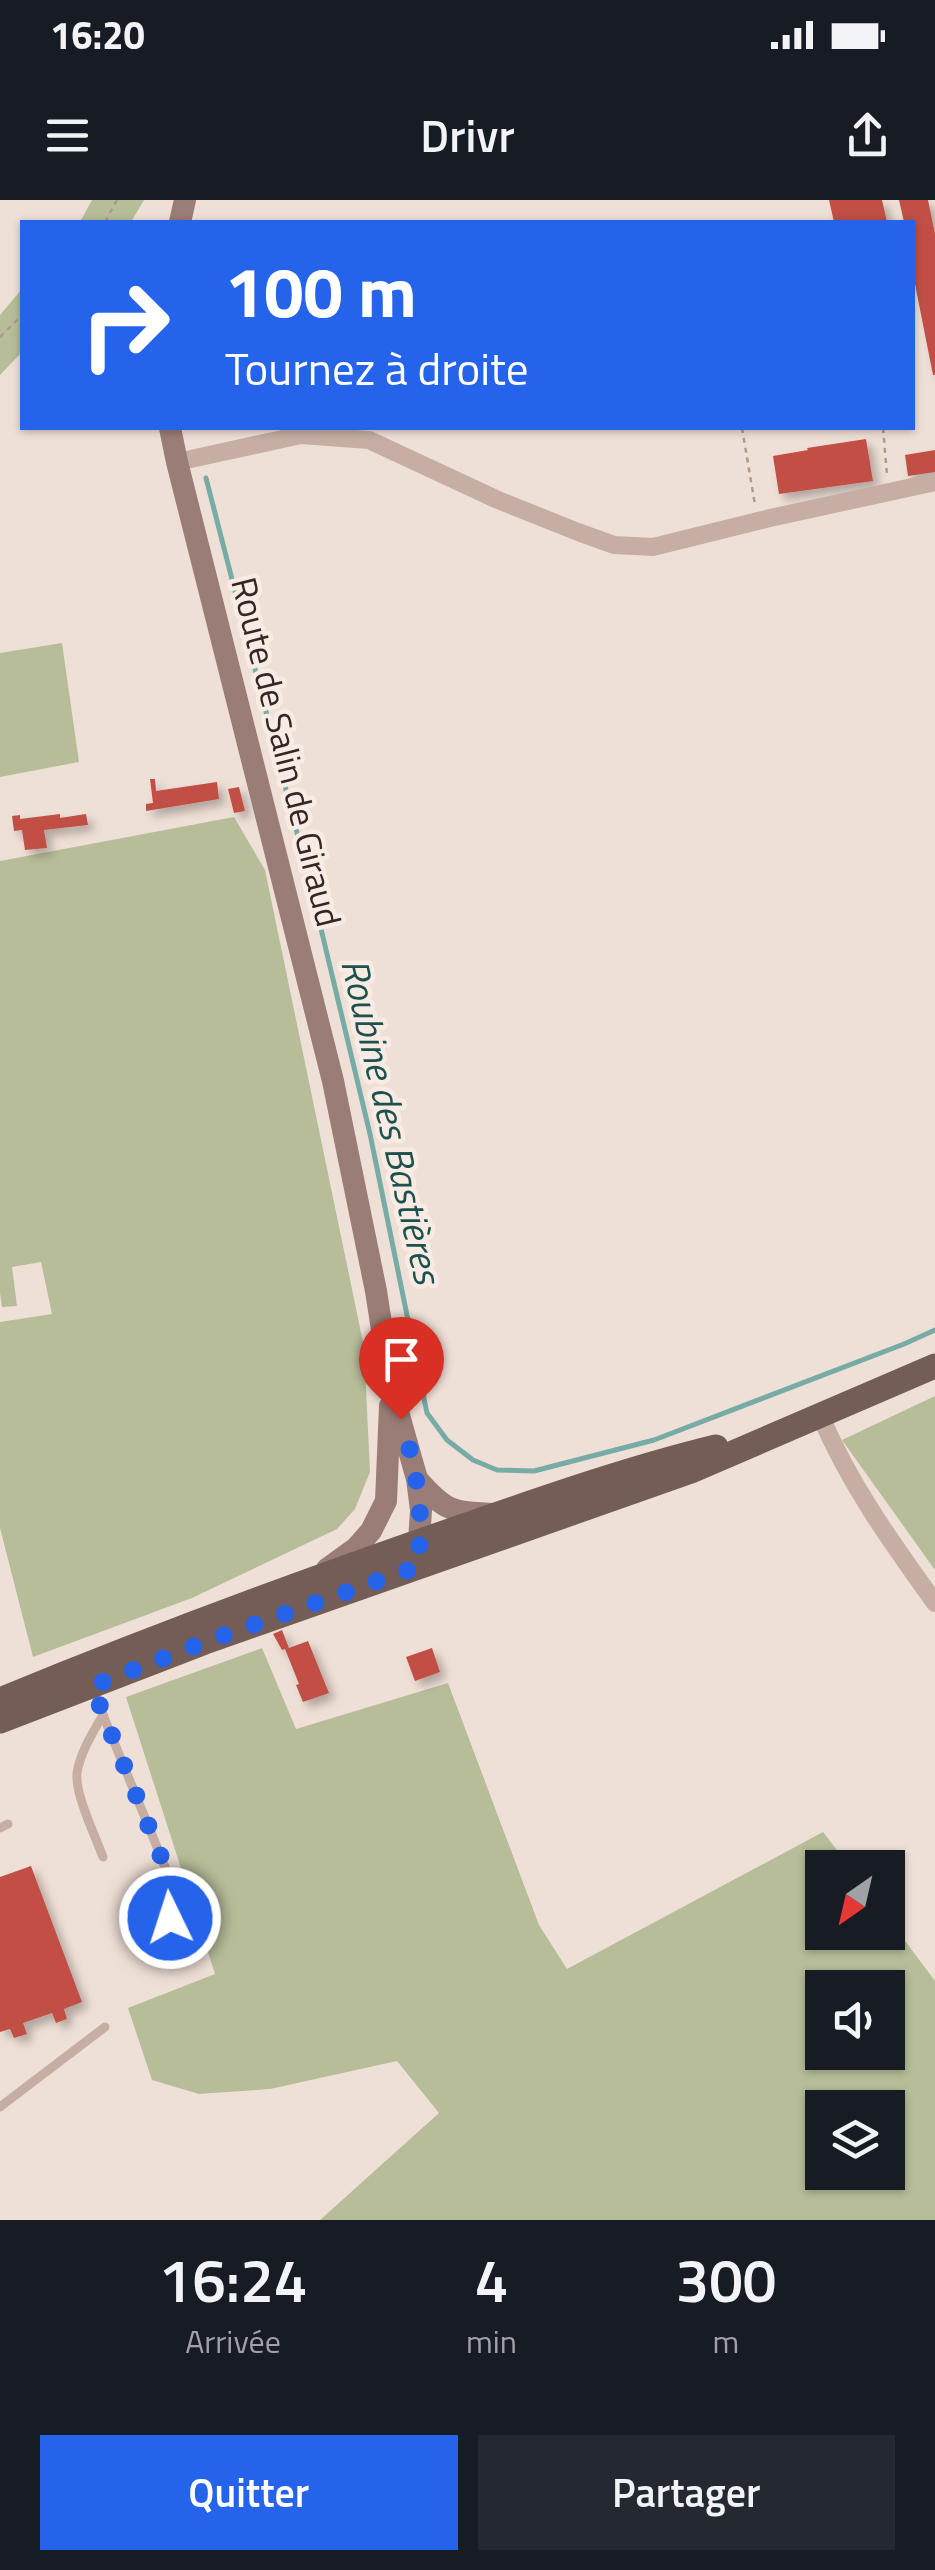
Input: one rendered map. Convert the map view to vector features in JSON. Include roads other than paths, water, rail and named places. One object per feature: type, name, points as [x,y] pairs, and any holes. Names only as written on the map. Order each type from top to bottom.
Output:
[{"type":"main road","name":"Route de Salin de Giraud","points":[[170,430],[333,1081],[376,1291],[391,1387],[417,1479],[422,1510],[413,1552]]},
{"type":"main road","points":[[413,1552],[691,1472],[935,1366]]},
{"type":"main road","name":"Route de Salin de Giraud","points":[[391,1387],[386,1501],[390,1526],[413,1552]]},
{"type":"main road","points":[[0,1722],[34,1697],[413,1552],[497,1514],[684,1455],[779,1432]]},
{"type":"main road","points":[[417,1479],[437,1502],[450,1510],[497,1514]]},
{"type":"main road","name":"Route de Salin de Giraud","points":[[316,1590],[372,1531],[386,1501]]},
{"type":"main road","points":[[0,1700],[34,1697]]},
{"type":"street","points":[[177,462],[301,435],[369,440],[498,500],[614,545],[653,547],[935,482]]},
{"type":"street","points":[[820,1416],[864,1502],[935,1603]]},
{"type":"lane","points":[[88,1675],[170,1879],[170,1918],[157,1945]]},
{"type":"lane","points":[[103,1714],[76,1776],[103,1857]]},
{"type":"lane","points":[[0,2107],[104,2027]]},
{"type":"waterway","name":"Roubine des Bastières","points":[[206,478],[370,1134],[427,1413],[447,1440],[473,1460],[497,1470],[534,1471],[654,1440],[935,1330]]}]
